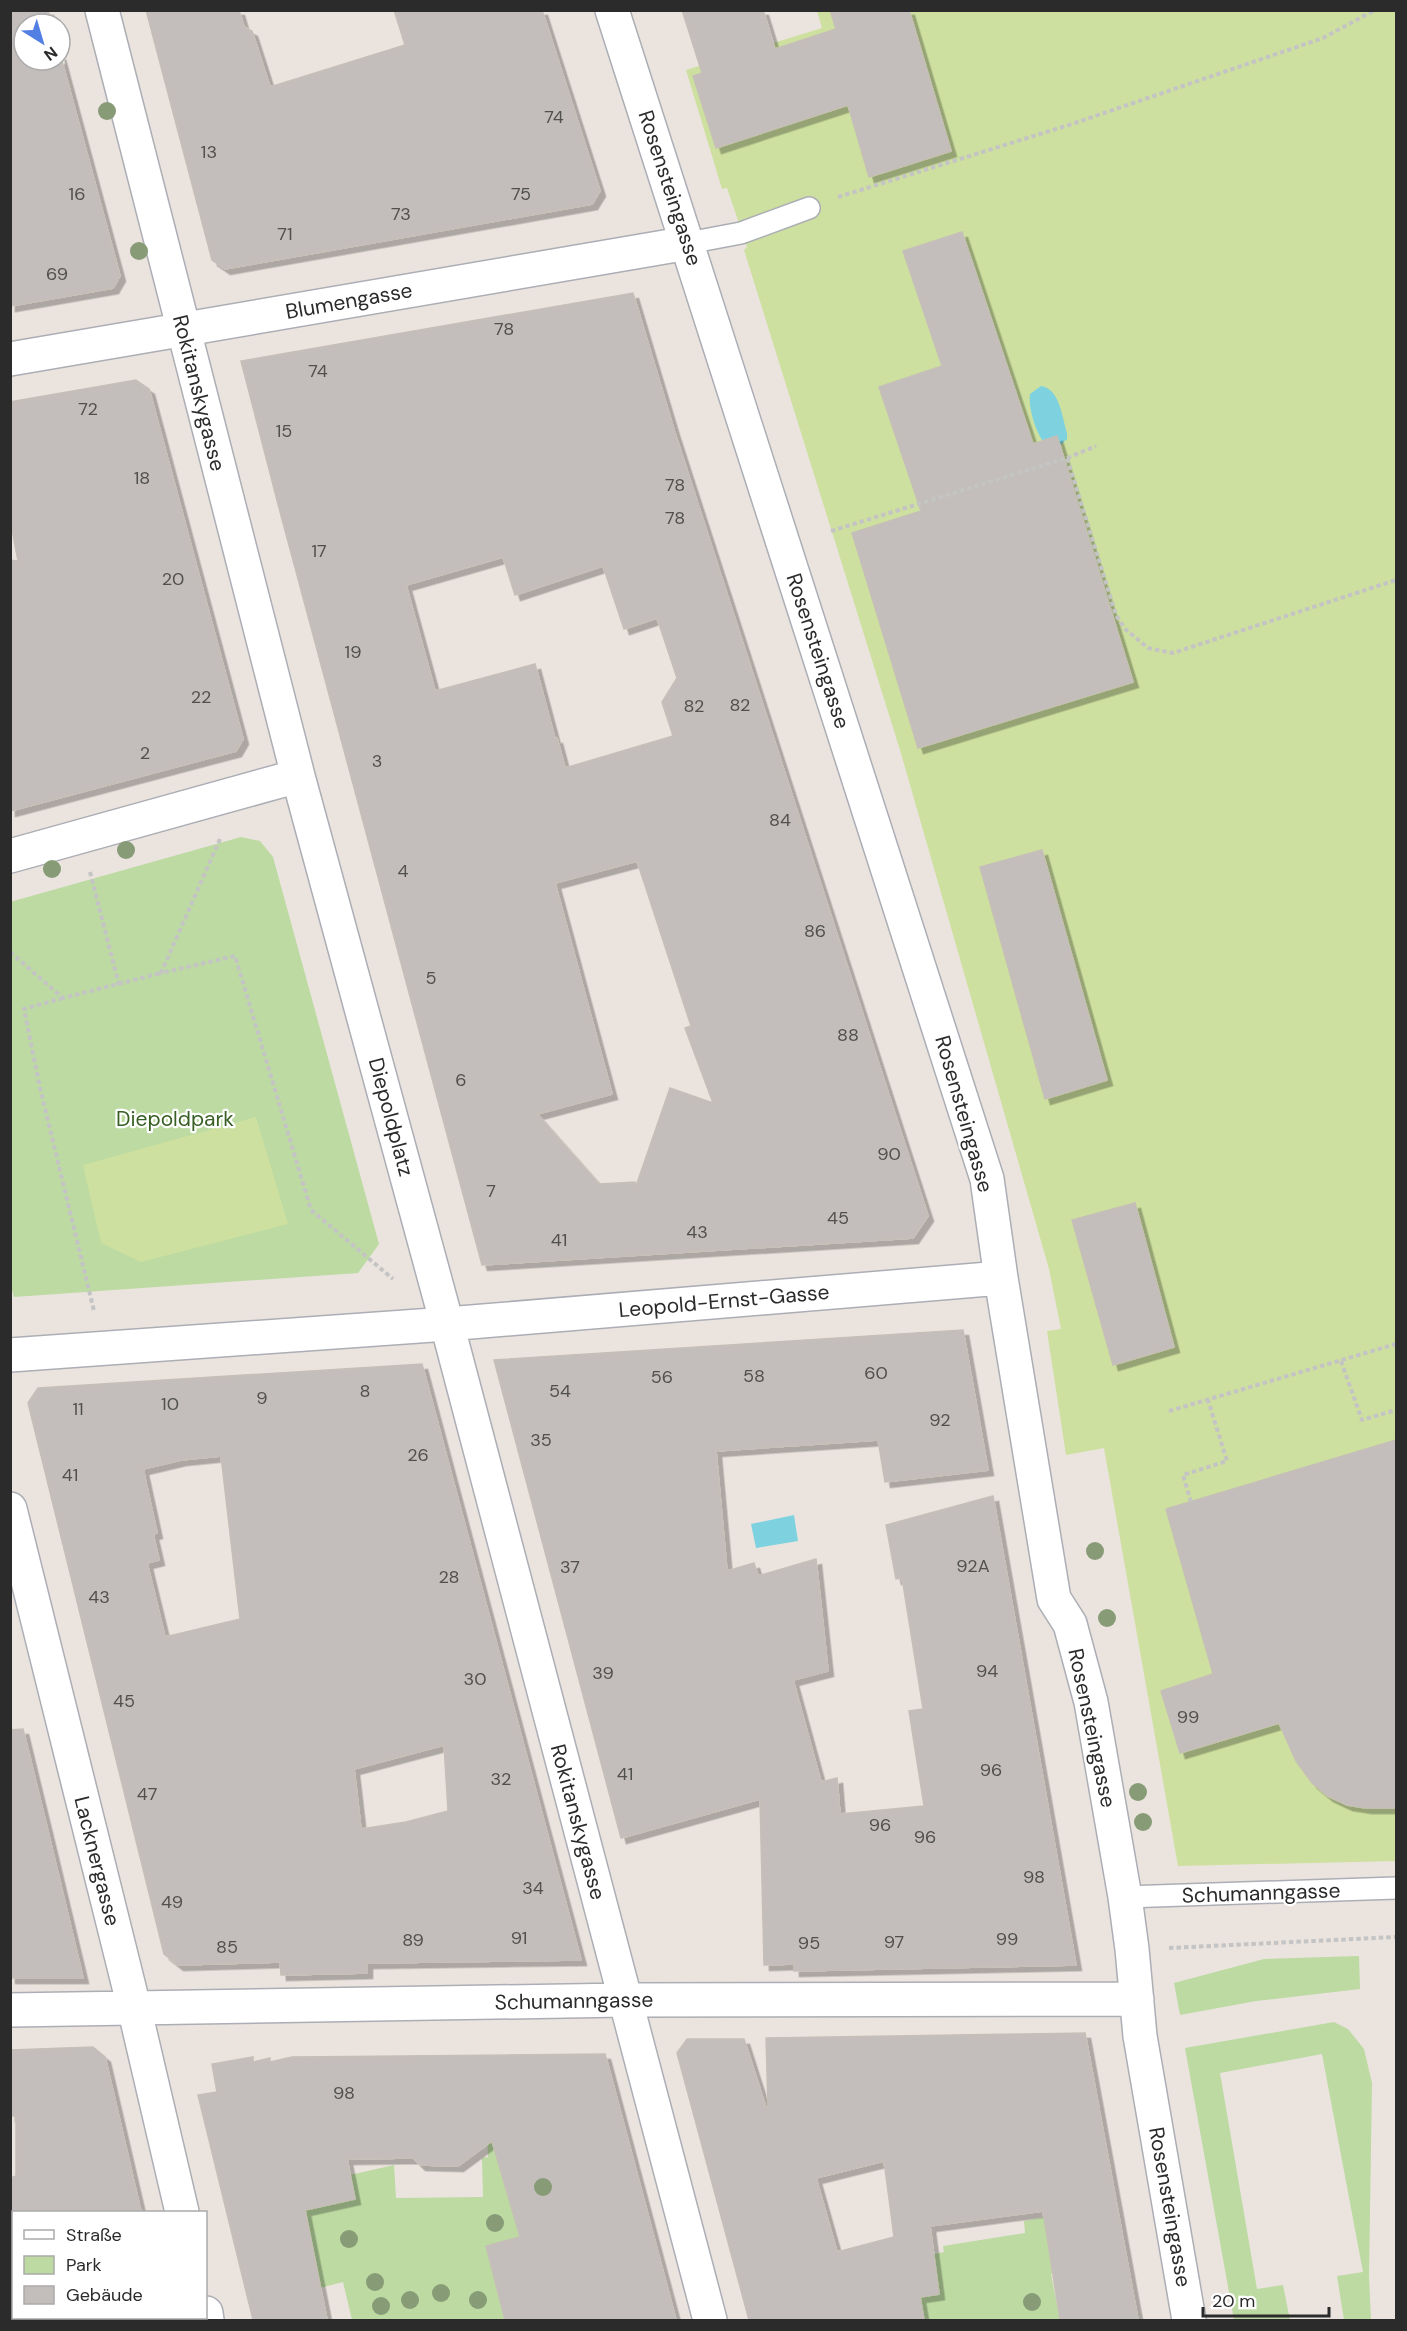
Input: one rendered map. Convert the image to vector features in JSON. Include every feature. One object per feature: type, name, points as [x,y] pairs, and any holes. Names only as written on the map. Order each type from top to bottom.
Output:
[{"type":"street","name":"Rokitanskygasse","points":[[102,10],[298,776]]},
{"type":"street","name":"Rosensteingasse","points":[[612,10],[987,1179],[1054,1599],[1070,1623],[1091,1702],[1125,1897],[1140,2036],[1189,2320]]},
{"type":"street","name":"Blumengasse","points":[[10,359],[688,243]]},
{"type":"street","points":[[10,856],[298,776]]},
{"type":"street","name":"Diepoldplatz","points":[[298,776],[447,1324]]},
{"type":"street","name":"Leopold-Ernst-Gasse","points":[[447,1324],[1001,1278]]},
{"type":"street","name":"Rokitanskygasse","points":[[447,1324],[710,2320]]},
{"type":"street","points":[[10,1355],[447,1324]]},
{"type":"street","name":"Lacknergasse","points":[[10,1509],[134,2007],[182,2211]]},
{"type":"street","name":"Schumanngasse","points":[[10,2010],[625,2000],[1137,1999]]},
{"type":"lane","points":[[688,243],[741,233],[808,208]]},
{"type":"lane","name":"Schumanngasse","points":[[1125,1897],[1396,1888]]},
{"type":"path","points":[[808,208],[1070,125],[1323,38],[1375,10]]},
{"type":"path","points":[[831,531],[1067,458],[1096,446]]},
{"type":"path","points":[[1067,458],[1116,615],[1125,629],[1148,648],[1173,653],[1396,580]]},
{"type":"path","points":[[161,973],[240,792]]},
{"type":"path","points":[[81,837],[119,985]]},
{"type":"path","points":[[10,952],[63,998]]},
{"type":"path","points":[[103,1349],[40,1088],[24,1009],[235,956],[311,1210],[402,1286]]},
{"type":"path","points":[[1169,1411],[1396,1344]]},
{"type":"path","points":[[1341,1360],[1362,1420],[1396,1410]]},
{"type":"path","points":[[1191,1502],[1183,1475],[1227,1461],[1208,1400]]},
{"type":"path","points":[[1132,1950],[1396,1937]]},
{"type":"green space","points":[[817,11],[1396,11],[1396,1861],[1178,1866],[1104,1448],[1066,1455],[1047,1331],[1061,1329],[1049,1269],[900,750],[744,250],[747,247],[727,188],[722,189],[686,70],[822,28]]},
{"type":"green space","name":"Diepoldpark","points":[[241,837],[260,841],[273,857],[379,1244],[358,1273],[14,1297],[10,1283],[10,902]]},
{"type":"green space","points":[[256,1117],[288,1224],[141,1262],[101,1243],[83,1165]]},
{"type":"green space","points":[[1359,1956],[1360,1989],[1256,2001],[1180,2015],[1174,1983],[1264,1959]]},
{"type":"green space","points":[[1334,2022],[1348,2029],[1364,2049],[1372,2083],[1369,2276],[1371,2320],[1344,2320],[1337,2276],[1363,2272],[1322,2054],[1220,2073],[1257,2289],[1283,2285],[1290,2320],[1234,2320],[1185,2048]]},
{"type":"green space","points":[[487,2131],[552,2195],[511,2205],[520,2237],[486,2246],[505,2320],[352,2320],[343,2282],[316,2289],[316,2268],[312,2249],[296,2212],[354,2199],[350,2175],[394,2165],[396,2198],[483,2197],[482,2158],[488,2157]]},
{"type":"green space","points":[[1047,2217],[1056,2273],[1051,2274],[1060,2320],[924,2320],[920,2297],[939,2294],[934,2254],[944,2252],[943,2246],[1025,2233],[1024,2221]]},
{"type":"green space","points":[[12,2245],[12,2319],[95,2320],[11,2320],[10,2246]]},
{"type":"water","points":[[1041,386],[1052,392],[1062,412],[1067,439],[1058,447],[1045,444],[1033,420],[1030,394]]},
{"type":"water","points":[[794,1515],[798,1541],[756,1548],[751,1524]]},
{"type":"building","points":[[10,10],[48,10],[49,12],[12,12],[12,72],[65,72],[120,276],[113,288],[10,306]]},
{"type":"building","points":[[146,10],[239,10],[244,27],[252,31],[270,87],[405,45],[394,10],[542,10],[600,191],[592,204],[225,269],[212,260]]},
{"type":"building","points":[[682,10],[763,10],[775,49],[836,29],[830,10],[909,10],[951,151],[869,177],[848,105],[716,148],[693,76],[702,73]]},
{"type":"building","points":[[962,232],[1033,444],[1057,436],[1133,682],[918,748],[852,533],[921,511],[879,387],[942,366],[903,251]]},
{"type":"building","points":[[633,293],[674,430],[928,1216],[913,1238],[482,1265],[241,361]],"holes":[[[503,557],[515,595],[603,566],[624,629],[657,618],[677,678],[662,702],[673,736],[565,768],[535,664],[435,691],[406,585]],[[637,861],[691,1026],[685,1028],[713,1103],[670,1088],[636,1186],[635,1182],[599,1184],[537,1114],[612,1094],[555,883]]]},
{"type":"building","points":[[136,380],[149,389],[243,739],[236,751],[10,811],[10,560],[18,561],[10,519],[10,402]]},
{"type":"building","points":[[1042,850],[1107,1080],[1045,1099],[980,867]]},
{"type":"building","points":[[1135,1203],[1174,1347],[1113,1365],[1072,1220]]},
{"type":"building","points":[[963,1330],[988,1470],[885,1482],[878,1440],[716,1451],[727,1571],[754,1563],[758,1576],[816,1559],[828,1671],[793,1680],[821,1782],[837,1778],[840,1814],[924,1806],[909,1711],[923,1709],[902,1578],[896,1579],[886,1525],[993,1496],[1076,1965],[794,1971],[794,1964],[764,1965],[760,1799],[621,1838],[494,1360]]},
{"type":"building","points":[[422,1364],[581,1960],[367,1963],[367,1973],[281,1975],[280,1962],[178,1965],[164,1954],[28,1403],[38,1388]],"holes":[[[221,1456],[240,1619],[165,1637],[147,1563],[159,1560],[153,1534],[157,1533],[143,1469],[181,1460]],[[444,1745],[448,1811],[406,1822],[361,1829],[354,1769]]]},
{"type":"building","points":[[1396,1440],[1396,1808],[1366,1808],[1347,1805],[1328,1796],[1312,1783],[1296,1761],[1279,1723],[1180,1753],[1161,1691],[1213,1674],[1166,1509]]},
{"type":"building","points":[[23,1729],[83,1978],[10,1978],[10,1730]]},
{"type":"building","points":[[1085,2033],[1138,2320],[1060,2320],[1043,2211],[930,2226],[939,2294],[920,2297],[924,2320],[749,2320],[677,2053],[687,2039],[744,2039],[766,2108],[768,2108],[766,2038]],"holes":[[[884,2161],[894,2237],[837,2252],[816,2178]]]},
{"type":"building","points":[[93,2047],[105,2057],[141,2211],[10,2212],[10,2178],[16,2176],[16,2116],[10,2116],[10,2050]]},
{"type":"building","points":[[605,2054],[676,2320],[505,2320],[486,2246],[520,2237],[492,2141],[458,2166],[420,2165],[413,2158],[347,2159],[355,2199],[305,2210],[327,2320],[253,2320],[198,2095],[217,2092],[212,2064],[253,2057],[253,2062],[270,2058],[270,2062],[292,2057]]}]
